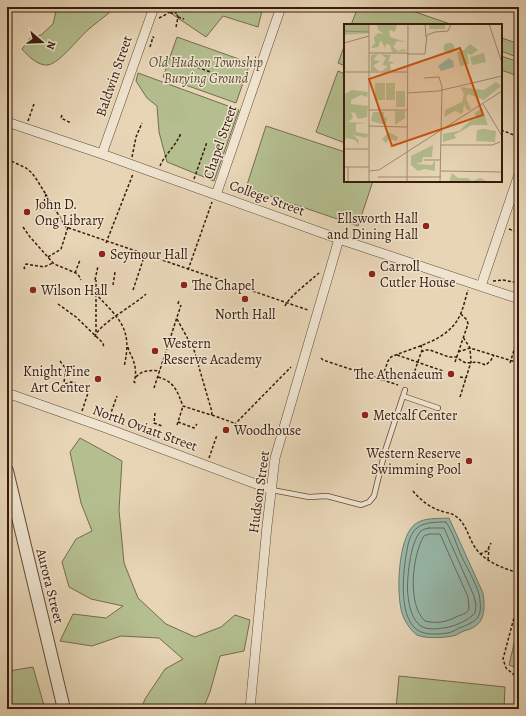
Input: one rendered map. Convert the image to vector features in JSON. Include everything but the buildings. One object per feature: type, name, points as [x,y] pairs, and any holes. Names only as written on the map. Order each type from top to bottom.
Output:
[{"type":"street","name":"Baldwin Street","points":[[102,154],[154,7]]},
{"type":"street","name":"Chapel Street","points":[[215,194],[281,7]]},
{"type":"street","name":"College Street","points":[[7,122],[102,154],[339,239],[470,282],[482,282],[519,299]]},
{"type":"street","points":[[482,282],[519,174]]},
{"type":"street","name":"Hudson Street","points":[[250,709],[267,526],[275,458],[339,239]]},
{"type":"street","name":"North Oviatt Street","points":[[7,393],[79,418],[272,490]]},
{"type":"street","name":"Aurora Street","points":[[7,471],[64,709]]},
{"type":"lane","points":[[272,490],[309,497],[327,496],[361,505],[369,502],[374,496],[385,451],[405,390]]},
{"type":"lane","points":[[403,396],[438,408]]},
{"type":"path","points":[[155,20],[169,13],[175,7]]},
{"type":"path","points":[[175,7],[178,17],[176,27]]},
{"type":"path","points":[[169,13],[176,13]]},
{"type":"path","points":[[178,17],[184,19]]},
{"type":"path","points":[[150,48],[153,37],[154,38]]},
{"type":"path","points":[[174,59],[244,84]]},
{"type":"path","points":[[25,128],[34,104]]},
{"type":"path","points":[[62,115],[61,118],[71,123]]},
{"type":"path","points":[[106,242],[132,165],[136,137],[142,123]]},
{"type":"path","points":[[502,130],[519,137]]},
{"type":"path","points":[[157,174],[165,156],[176,143],[181,133]]},
{"type":"path","points":[[191,186],[207,142]]},
{"type":"path","points":[[7,158],[26,168],[37,180],[64,224],[68,227],[106,242],[308,310]]},
{"type":"path","points":[[40,210],[43,207],[46,194]]},
{"type":"path","points":[[188,269],[215,194]]},
{"type":"path","points":[[43,207],[56,210]]},
{"type":"path","points":[[23,227],[53,263],[75,273],[81,280]]},
{"type":"path","points":[[48,257],[61,249],[68,227]]},
{"type":"path","points":[[502,227],[519,233]]},
{"type":"path","points":[[133,290],[145,254]]},
{"type":"path","points":[[75,273],[80,260]]},
{"type":"path","points":[[25,269],[26,264],[44,267],[53,263]]},
{"type":"path","points":[[95,337],[95,293],[98,266]]},
{"type":"path","points":[[113,285],[115,272]]},
{"type":"path","points":[[285,306],[286,302],[319,273]]},
{"type":"path","points":[[482,282],[503,280],[519,283]]},
{"type":"path","points":[[382,380],[388,361],[391,357],[443,336],[449,331],[459,319],[470,282]]},
{"type":"path","points":[[95,293],[123,324],[127,344],[124,367]]},
{"type":"path","points":[[96,332],[146,294]]},
{"type":"path","points":[[178,304],[179,300]]},
{"type":"path","points":[[58,304],[76,317],[95,337],[103,343],[104,348]]},
{"type":"path","points":[[154,388],[181,305]]},
{"type":"path","points":[[455,362],[468,324],[467,320],[461,313]]},
{"type":"path","points":[[177,319],[194,350],[212,412],[211,416]]},
{"type":"path","points":[[510,362],[519,334]]},
{"type":"path","points":[[460,397],[470,363],[470,348],[463,337]]},
{"type":"path","points":[[127,344],[129,353],[135,363],[134,382],[136,383]]},
{"type":"path","points":[[413,376],[421,352],[421,345]]},
{"type":"path","points":[[458,352],[470,348],[494,355],[510,362],[519,363]]},
{"type":"path","points":[[421,352],[430,350],[449,357],[456,357],[462,361],[470,363],[477,362],[486,365],[494,355]]},
{"type":"path","points":[[397,354],[443,371]]},
{"type":"path","points":[[321,358],[323,360],[398,385]]},
{"type":"path","points":[[60,361],[66,369],[64,382],[66,384],[71,382],[76,383]]},
{"type":"path","points":[[158,377],[172,383],[184,406],[234,424],[291,367]]},
{"type":"path","points":[[135,378],[145,371],[160,371]]},
{"type":"path","points":[[460,377],[466,378]]},
{"type":"path","points":[[79,418],[88,390]]},
{"type":"path","points":[[106,428],[117,396]]},
{"type":"path","points":[[184,406],[177,424],[194,428],[197,424]]},
{"type":"path","points":[[156,413],[154,423],[162,426]]},
{"type":"path","points":[[206,465],[217,435]]},
{"type":"path","points":[[413,492],[433,508],[454,515],[458,518],[480,554],[501,567],[519,573]]},
{"type":"path","points":[[488,560],[491,543]]},
{"type":"path","points":[[480,554],[489,549]]},
{"type":"path","points":[[519,599],[503,659],[506,668],[519,678]]},
{"type":"green space","points":[[57,7],[110,7],[109,13],[92,26],[64,55],[53,63],[44,65],[27,55],[22,49],[30,38],[41,35],[53,24]]},
{"type":"green space","points":[[167,7],[263,7],[258,27],[223,16],[206,37],[166,10]]},
{"type":"green space","points":[[358,7],[401,7],[450,24],[351,24]]},
{"type":"green space","name":"Old Hudson Township Burying Ground","points":[[177,37],[250,63],[236,103],[163,77]]},
{"type":"green space","points":[[502,38],[519,44],[519,58],[502,51]]},
{"type":"green space","points":[[344,47],[344,66],[338,63]]},
{"type":"green space","points":[[502,56],[519,62],[518,76],[502,70]]},
{"type":"green space","points":[[338,71],[344,74],[344,143],[316,132]]},
{"type":"green space","points":[[138,73],[239,110],[214,181],[167,162],[159,132],[157,106],[147,98],[136,81]]},
{"type":"green space","points":[[266,126],[344,152],[344,182],[373,182],[358,226],[246,188]]},
{"type":"green space","points":[[80,438],[122,461],[119,510],[124,563],[138,598],[166,624],[195,637],[221,627],[235,615],[250,620],[244,651],[220,656],[210,692],[203,709],[141,709],[145,699],[165,669],[183,659],[159,638],[121,636],[92,646],[60,641],[73,614],[106,618],[123,606],[91,599],[69,587],[62,562],[76,539],[92,531],[81,503],[70,452]]},
{"type":"green space","points":[[519,623],[519,669],[509,665]]},
{"type":"green space","points":[[33,667],[45,709],[7,709],[7,670],[9,671]]},
{"type":"green space","points":[[399,676],[505,687],[504,709],[396,709]]},
{"type":"water","points":[[449,518],[483,593],[483,615],[478,624],[473,628],[456,635],[436,638],[425,637],[414,633],[406,622],[402,613],[399,580],[402,554],[409,532],[414,525],[418,522],[426,520]]},
{"type":"place","name":"John D. Ong Library","points":[[27,212]]},
{"type":"place","name":"Ellsworth Hall and Dining Hall","points":[[426,226]]},
{"type":"place","name":"Seymour Hall","points":[[102,254]]},
{"type":"place","name":"Carroll Cutler House","points":[[372,274]]},
{"type":"place","name":"The Chapel","points":[[184,285]]},
{"type":"place","name":"Wilson Hall","points":[[33,290]]},
{"type":"place","name":"North Hall","points":[[245,299]]},
{"type":"place","name":"Western Reserve Academy","points":[[155,351]]},
{"type":"place","name":"The Athenaeum","points":[[451,374]]},
{"type":"place","name":"Knight Fine Art Center","points":[[98,379]]},
{"type":"place","name":"Metcalf Center","points":[[365,415]]},
{"type":"place","name":"Woodhouse","points":[[226,430]]},
{"type":"place","name":"Western Reserve Swimming Pool","points":[[469,461]]}]
